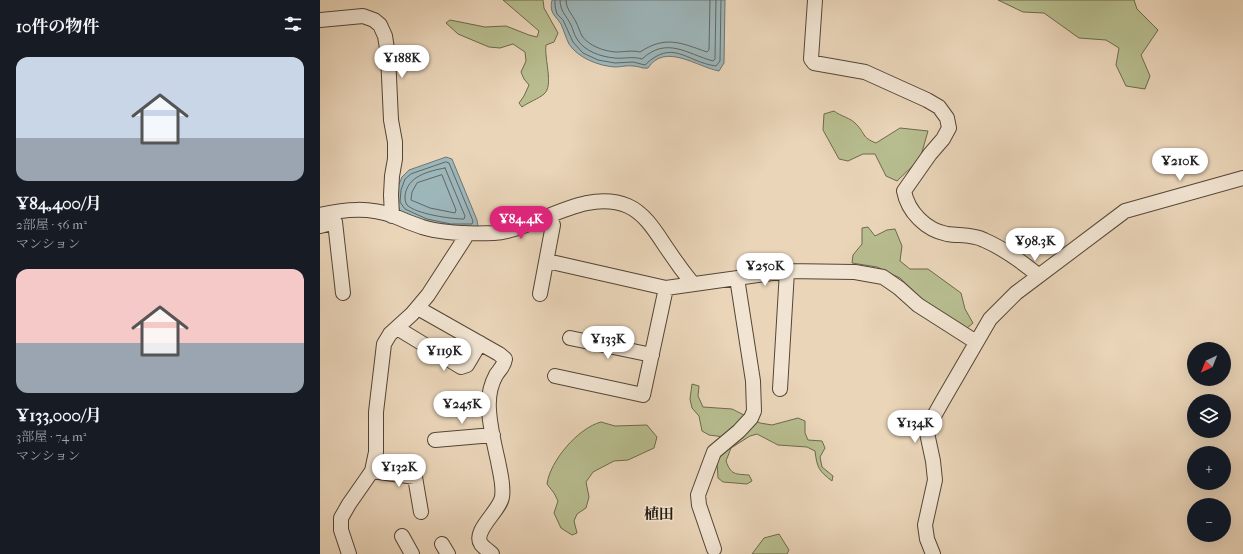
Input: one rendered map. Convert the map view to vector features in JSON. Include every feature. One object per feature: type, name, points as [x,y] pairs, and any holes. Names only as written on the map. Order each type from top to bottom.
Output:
[{"type":"street","points":[[815,0],[811,58],[814,63],[865,72],[927,100],[939,107],[947,118],[949,128],[943,139],[930,154],[904,191],[906,201],[914,214],[927,225],[946,233],[970,235],[984,240],[1022,262],[1038,275]]},
{"type":"street","points":[[320,20],[363,16],[374,20],[380,26],[384,36],[388,55],[391,120],[395,159],[391,195],[392,216]]},
{"type":"street","points":[[933,554],[927,539],[925,525],[934,480],[933,461],[927,433],[930,423],[990,319],[1016,293],[1038,275],[1125,211],[1243,178]]},
{"type":"street","points":[[320,215],[351,209],[368,210],[392,216],[421,227],[440,231],[496,233],[510,230],[564,209],[590,203],[612,202],[628,206],[642,215],[693,284]]},
{"type":"street","points":[[540,294],[553,225],[548,216]]},
{"type":"street","points":[[320,226],[335,222],[343,292]]},
{"type":"street","points":[[349,554],[341,530],[341,518],[372,471],[376,452],[376,412],[384,344],[390,334],[419,306],[428,295],[465,238],[465,233]]},
{"type":"street","points":[[547,261],[666,288],[788,271],[855,272],[883,277],[899,288],[918,305],[976,342]]},
{"type":"street","points":[[780,389],[788,271]]},
{"type":"street","points":[[714,549],[699,505],[698,495],[714,452],[739,431],[754,411],[753,381],[737,278]]},
{"type":"street","points":[[555,376],[643,394],[666,288]]},
{"type":"street","points":[[419,306],[423,311],[505,359],[504,365],[492,384],[489,393],[489,410],[503,486],[502,498],[499,508],[480,531],[478,536],[480,543],[492,554]]},
{"type":"street","points":[[397,328],[461,367],[467,365],[480,343]]},
{"type":"street","points":[[570,338],[652,355]]},
{"type":"street","points":[[435,440],[493,435]]},
{"type":"street","points":[[372,471],[415,477],[421,512]]},
{"type":"street","points":[[402,536],[412,554]]},
{"type":"green space","points":[[503,0],[543,0],[544,8],[558,33],[554,42],[546,45],[548,78],[547,90],[542,96],[522,107],[519,103],[529,85],[521,72],[526,61],[525,52],[513,44],[500,48],[489,47],[458,34],[446,23],[450,20],[485,27],[506,26],[537,37],[539,31]]},
{"type":"green space","points":[[998,0],[1134,0],[1137,9],[1158,30],[1141,55],[1150,76],[1145,89],[1126,86],[1116,65],[1119,48],[1106,40],[1079,38],[1044,13],[1023,12]]},
{"type":"green space","points":[[834,111],[854,122],[866,137],[876,143],[900,128],[928,131],[920,159],[897,181],[886,176],[875,154],[863,154],[848,161],[839,159],[823,130],[824,114]]},
{"type":"green space","points":[[868,227],[875,236],[887,230],[895,229],[902,246],[900,261],[910,269],[928,269],[961,293],[965,309],[973,323],[966,329],[925,302],[900,278],[877,267],[852,263],[853,255],[862,244],[862,228]]},
{"type":"green space","points":[[692,384],[699,386],[698,396],[703,407],[732,409],[760,423],[772,425],[798,418],[805,421],[805,433],[808,440],[822,441],[825,448],[820,457],[822,467],[833,476],[832,481],[819,469],[815,451],[807,447],[778,445],[757,434],[750,436],[731,448],[726,461],[734,473],[749,475],[752,481],[747,484],[723,482],[718,478],[717,462],[721,455],[724,437],[709,435],[702,431],[699,416],[692,408],[690,399]]},
{"type":"green space","points":[[601,422],[615,426],[647,425],[657,437],[654,448],[628,460],[614,461],[593,472],[586,482],[589,497],[586,508],[577,514],[574,521],[577,533],[572,535],[561,528],[554,513],[558,501],[547,484],[549,475],[553,465],[566,447],[583,431],[592,425]]},
{"type":"green space","points":[[779,534],[789,550],[787,554],[752,554],[764,538]]},
{"type":"water","points":[[552,0],[725,0],[724,63],[719,71],[672,56],[655,60],[648,68],[635,66],[615,67],[596,63],[583,57],[569,44],[561,24],[552,11]]},
{"type":"water","points":[[446,157],[452,159],[477,220],[478,226],[475,228],[450,228],[425,223],[401,213],[396,203],[397,189],[402,177],[409,170]]},
{"type":"district","name":"植田","points":[[659,514]]}]
